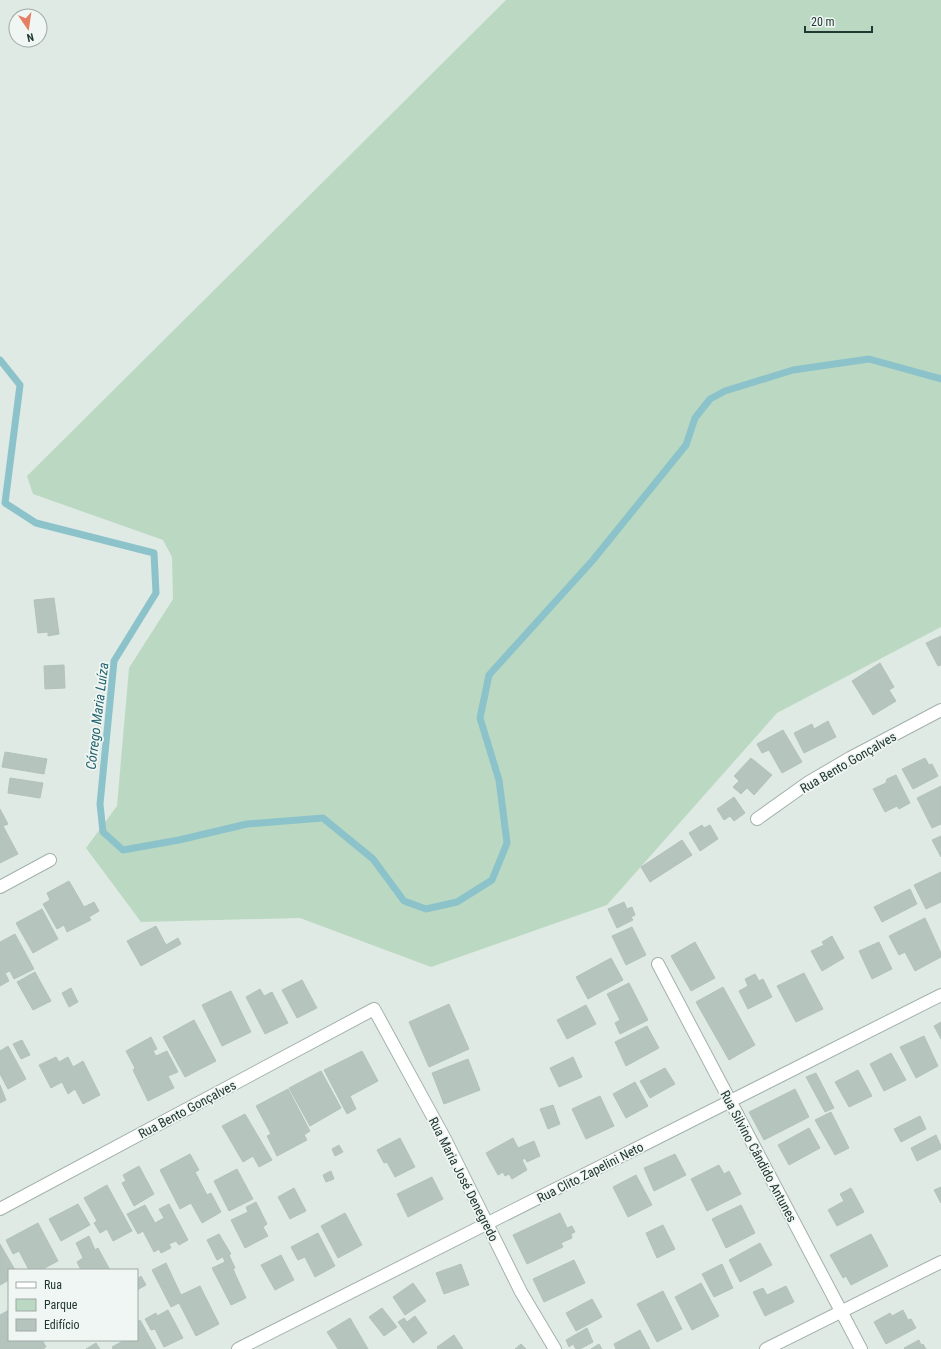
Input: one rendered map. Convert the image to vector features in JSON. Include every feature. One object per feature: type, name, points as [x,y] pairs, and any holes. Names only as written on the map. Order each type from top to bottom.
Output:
[{"type":"street","name":"Rua Bento Gonçalves","points":[[757,819],[809,782],[850,758],[941,710]]},
{"type":"street","points":[[0,887],[50,860]]},
{"type":"street","name":"Rua Silvino Cândido Antunes","points":[[658,964],[861,1349]]},
{"type":"street","name":"Rua Clito Zapelini Neto","points":[[238,1349],[941,995]]},
{"type":"street","name":"Rua Bento Gonçalves","points":[[0,1209],[374,1009]]},
{"type":"street","name":"Rua Maria José Denegredo","points":[[374,1009],[448,1146],[521,1292],[555,1349]]},
{"type":"street","points":[[766,1349],[941,1262]]},
{"type":"green space","points":[[506,0],[941,0],[941,627],[777,713],[607,905],[431,967],[300,918],[141,922],[86,848],[117,806],[129,668],[173,599],[172,557],[163,540],[33,494],[27,476]]},
{"type":"building","points":[[54,598],[59,634],[48,636],[48,632],[38,633],[34,600]]},
{"type":"building","points":[[941,636],[941,665],[938,666],[926,643]]},
{"type":"building","points":[[880,663],[894,687],[889,690],[896,701],[873,715],[852,681]]},
{"type":"building","points":[[64,665],[65,688],[45,689],[44,666]]},
{"type":"building","points":[[828,721],[836,737],[804,753],[794,733],[812,724],[814,729]]},
{"type":"building","points":[[783,730],[802,762],[782,773],[769,750],[762,753],[757,744]]},
{"type":"building","points":[[5,752],[47,759],[44,774],[2,767]]},
{"type":"building","points":[[751,758],[772,775],[754,795],[747,788],[741,794],[733,787],[739,781],[734,776]]},
{"type":"building","points":[[925,758],[929,765],[932,764],[938,776],[913,789],[902,769]]},
{"type":"building","points":[[896,775],[910,803],[899,809],[897,806],[885,812],[873,789],[886,783],[887,779]]},
{"type":"building","points":[[10,778],[43,783],[40,798],[8,793]]},
{"type":"building","points":[[941,786],[941,824],[932,828],[917,798]]},
{"type":"building","points":[[734,797],[745,813],[734,821],[730,816],[724,820],[717,809]]},
{"type":"building","points":[[0,809],[8,824],[3,826],[18,854],[0,863]]},
{"type":"building","points":[[702,825],[704,828],[710,825],[718,839],[700,851],[689,833]]},
{"type":"building","points":[[941,836],[941,857],[932,840]]},
{"type":"building","points":[[682,840],[692,855],[650,882],[641,867]]},
{"type":"building","points":[[941,872],[941,902],[926,909],[914,885]]},
{"type":"building","points":[[69,881],[84,907],[94,902],[99,911],[89,917],[91,920],[67,932],[64,925],[57,929],[43,904],[50,900],[47,893]]},
{"type":"building","points":[[910,889],[917,904],[882,922],[874,907]]},
{"type":"building","points":[[624,902],[627,909],[632,907],[635,915],[631,917],[633,920],[617,928],[608,909]]},
{"type":"building","points":[[42,909],[58,939],[33,953],[16,923]]},
{"type":"building","points":[[925,918],[941,953],[941,957],[915,971],[905,952],[899,955],[889,936]]},
{"type":"building","points":[[156,926],[166,945],[178,938],[181,944],[141,966],[127,941]]},
{"type":"building","points":[[632,927],[646,955],[626,965],[612,936]]},
{"type":"building","points":[[15,934],[34,969],[14,979],[10,971],[5,973],[9,981],[0,986],[0,942]]},
{"type":"building","points":[[832,936],[844,958],[822,971],[811,951],[824,945],[822,942]]},
{"type":"building","points":[[695,942],[715,978],[691,991],[671,956]]},
{"type":"building","points":[[879,942],[892,969],[872,979],[859,951]]},
{"type":"building","points":[[611,958],[623,980],[588,999],[576,977]]},
{"type":"building","points":[[35,972],[51,1001],[33,1010],[17,982]]},
{"type":"building","points":[[804,973],[823,1009],[796,1022],[777,986]]},
{"type":"building","points":[[755,974],[759,981],[763,979],[772,997],[748,1009],[739,991],[748,986],[745,979]]},
{"type":"building","points":[[302,980],[317,1008],[297,1018],[282,990]]},
{"type":"building","points":[[629,983],[648,1020],[620,1034],[615,1023],[620,1020],[607,994]]},
{"type":"building","points":[[723,987],[755,1045],[729,1060],[696,1002]]},
{"type":"building","points":[[71,988],[78,1002],[69,1007],[62,993]]},
{"type":"building","points":[[260,989],[264,996],[272,992],[288,1023],[265,1034],[246,997]]},
{"type":"building","points":[[231,991],[251,1032],[222,1046],[202,1005]]},
{"type":"building","points":[[449,1004],[469,1049],[429,1067],[409,1022]]},
{"type":"building","points":[[586,1005],[596,1024],[567,1039],[557,1020]]},
{"type":"building","points":[[194,1020],[216,1061],[185,1077],[163,1037]]},
{"type":"building","points":[[941,1022],[941,1039],[934,1026]]},
{"type":"building","points":[[647,1026],[659,1048],[626,1066],[615,1042]]},
{"type":"building","points":[[924,1036],[938,1066],[916,1078],[900,1047]]},
{"type":"building","points":[[151,1037],[157,1049],[153,1051],[156,1056],[167,1051],[178,1072],[168,1076],[174,1088],[148,1101],[133,1070],[135,1068],[126,1051]]},
{"type":"building","points":[[22,1040],[30,1055],[21,1059],[13,1044]]},
{"type":"building","points":[[8,1046],[26,1079],[8,1089],[0,1074],[0,1051]]},
{"type":"building","points":[[362,1051],[378,1081],[350,1096],[356,1109],[347,1114],[324,1070]]},
{"type":"building","points":[[891,1053],[906,1080],[884,1091],[870,1064]]},
{"type":"building","points":[[56,1057],[59,1062],[68,1057],[73,1067],[83,1061],[100,1095],[83,1104],[75,1089],[68,1094],[62,1082],[51,1088],[39,1065]]},
{"type":"building","points":[[573,1057],[582,1077],[559,1087],[550,1068]]},
{"type":"building","points":[[468,1059],[480,1090],[444,1104],[432,1073]]},
{"type":"building","points":[[665,1068],[675,1084],[650,1098],[640,1081]]},
{"type":"building","points":[[858,1070],[872,1096],[849,1107],[835,1082]]},
{"type":"building","points":[[321,1071],[341,1108],[310,1126],[289,1088]]},
{"type":"building","points":[[816,1073],[834,1108],[825,1112],[806,1077]]},
{"type":"building","points":[[635,1082],[648,1106],[626,1118],[613,1094]]},
{"type":"building","points":[[0,1085],[6,1100],[0,1103]]},
{"type":"building","points":[[288,1089],[310,1131],[304,1135],[307,1140],[277,1156],[267,1136],[271,1134],[256,1106]]},
{"type":"building","points":[[795,1089],[809,1117],[764,1140],[749,1112]]},
{"type":"building","points":[[600,1096],[614,1126],[586,1139],[572,1109]]},
{"type":"building","points":[[553,1105],[560,1124],[548,1129],[540,1109]]},
{"type":"building","points":[[831,1112],[849,1148],[835,1155],[815,1120]]},
{"type":"building","points":[[245,1114],[272,1160],[259,1167],[253,1156],[243,1162],[222,1126]]},
{"type":"building","points":[[920,1116],[926,1129],[901,1142],[894,1129]]},
{"type":"building","points":[[809,1128],[820,1148],[789,1165],[778,1145]]},
{"type":"building","points":[[936,1135],[941,1149],[917,1161],[911,1148]]},
{"type":"building","points":[[400,1138],[415,1167],[395,1177],[387,1162],[384,1163],[377,1150]]},
{"type":"building","points":[[513,1138],[518,1148],[534,1141],[540,1156],[527,1162],[525,1158],[522,1160],[527,1170],[512,1179],[509,1174],[505,1176],[503,1172],[498,1175],[486,1153]]},
{"type":"building","points":[[339,1145],[343,1152],[335,1156],[332,1149]]},
{"type":"building","points":[[190,1154],[199,1170],[195,1172],[207,1195],[211,1193],[221,1212],[202,1223],[191,1203],[180,1209],[160,1170]]},
{"type":"building","points":[[675,1154],[686,1175],[654,1191],[644,1168]]},
{"type":"building","points":[[719,1165],[724,1174],[729,1171],[741,1194],[707,1211],[691,1179]]},
{"type":"building","points":[[139,1166],[154,1194],[134,1206],[122,1183],[126,1181],[123,1175]]},
{"type":"building","points":[[237,1169],[253,1199],[229,1211],[214,1181]]},
{"type":"building","points":[[331,1171],[334,1179],[326,1182],[323,1175]]},
{"type":"building","points":[[636,1175],[652,1205],[628,1217],[613,1187]]},
{"type":"building","points":[[432,1177],[443,1199],[408,1217],[397,1194]]},
{"type":"building","points":[[107,1185],[132,1231],[113,1241],[107,1229],[100,1233],[94,1223],[97,1221],[84,1198]]},
{"type":"building","points":[[941,1187],[941,1203],[934,1190]]},
{"type":"building","points":[[294,1188],[306,1211],[290,1219],[278,1197]]},
{"type":"building","points":[[851,1188],[864,1212],[837,1226],[828,1210],[844,1201],[840,1194]]},
{"type":"building","points":[[256,1202],[267,1224],[263,1227],[268,1236],[245,1248],[231,1220],[248,1212],[246,1207]]},
{"type":"building","points":[[78,1204],[90,1225],[61,1241],[49,1219]]},
{"type":"building","points":[[169,1204],[188,1240],[179,1245],[176,1241],[169,1244],[171,1248],[161,1253],[159,1249],[154,1252],[143,1231],[138,1234],[127,1214],[145,1205],[155,1223],[164,1218],[159,1209]]},
{"type":"building","points":[[741,1205],[755,1233],[726,1248],[712,1219]]},
{"type":"building","points":[[345,1213],[362,1245],[338,1258],[321,1226]]},
{"type":"building","points":[[560,1213],[567,1228],[572,1226],[575,1232],[571,1234],[572,1238],[561,1243],[563,1247],[527,1264],[513,1235]]},
{"type":"building","points":[[38,1223],[58,1261],[43,1269],[28,1269],[19,1251],[13,1254],[6,1240]]},
{"type":"building","points":[[663,1225],[675,1249],[657,1258],[646,1233]]},
{"type":"building","points":[[318,1233],[335,1266],[315,1277],[305,1257],[298,1260],[291,1247]]},
{"type":"building","points":[[219,1234],[231,1254],[229,1255],[235,1268],[233,1269],[246,1298],[231,1305],[212,1268],[225,1262],[223,1257],[217,1260],[207,1240]]},
{"type":"building","points":[[871,1234],[888,1266],[851,1285],[846,1276],[843,1278],[830,1255]]},
{"type":"building","points":[[89,1236],[95,1250],[98,1248],[109,1269],[80,1269],[77,1262],[83,1258],[76,1243]]},
{"type":"building","points":[[760,1243],[772,1265],[740,1282],[729,1260]]},
{"type":"building","points":[[0,1244],[14,1269],[8,1269],[8,1281],[0,1285]]},
{"type":"building","points":[[281,1255],[294,1280],[275,1290],[261,1265]]},
{"type":"building","points":[[574,1260],[585,1283],[544,1302],[533,1279]]},
{"type":"building","points":[[166,1263],[181,1295],[200,1286],[219,1324],[196,1336],[179,1303],[171,1307],[152,1270]]},
{"type":"building","points":[[461,1264],[469,1285],[444,1294],[436,1273]]},
{"type":"building","points":[[722,1264],[733,1288],[714,1297],[702,1274]]},
{"type":"building","points":[[141,1276],[146,1285],[138,1289],[138,1278]]},
{"type":"building","points":[[413,1283],[426,1301],[405,1315],[393,1297]]},
{"type":"building","points":[[701,1283],[719,1316],[692,1330],[675,1297]]},
{"type":"building","points":[[786,1286],[794,1302],[765,1316],[753,1292],[763,1288],[767,1295]]},
{"type":"building","points":[[663,1291],[682,1329],[657,1342],[637,1304]]},
{"type":"building","points":[[592,1299],[602,1317],[576,1331],[566,1313]]},
{"type":"building","points":[[382,1308],[397,1327],[384,1336],[369,1317]]},
{"type":"building","points":[[168,1310],[183,1338],[164,1347],[155,1329],[151,1330],[145,1319],[156,1313],[157,1316]]},
{"type":"building","points":[[903,1310],[908,1320],[911,1319],[916,1328],[886,1344],[874,1322],[890,1313],[892,1316]]},
{"type":"building","points":[[8,1311],[8,1341],[43,1341],[46,1347],[43,1349],[0,1349],[0,1315]]},
{"type":"building","points":[[415,1316],[427,1333],[413,1343],[398,1322],[404,1318],[407,1322]]},
{"type":"building","points":[[350,1318],[368,1349],[338,1349],[327,1332]]},
{"type":"building","points":[[140,1320],[156,1349],[113,1349],[112,1347],[123,1341],[138,1341],[138,1321]]},
{"type":"building","points":[[587,1328],[593,1342],[580,1349],[576,1349],[573,1344],[569,1347],[566,1340]]},
{"type":"building","points":[[640,1330],[650,1349],[616,1349],[614,1344]]},
{"type":"building","points":[[454,1335],[463,1349],[438,1349],[437,1347]]},
{"type":"building","points":[[919,1340],[921,1345],[923,1344],[926,1349],[904,1348]]},
{"type":"building","points":[[96,1343],[100,1349],[86,1349]]},
{"type":"building","points":[[521,1344],[526,1349],[515,1349]]},
{"type":"building","points":[[599,1344],[602,1349],[591,1349]]},
{"type":"waterway","name":"Córrego Maria Luíza","points":[[0,360],[20,385],[5,503],[36,523],[154,553],[156,593],[114,661],[100,804],[103,832],[123,850],[179,840],[247,824],[323,818],[373,859],[404,901],[426,909],[457,902],[492,880],[507,843],[499,780],[480,718],[489,675],[593,560],[686,445],[695,418],[710,399],[725,391],[793,370],[869,359],[941,379]]}]
